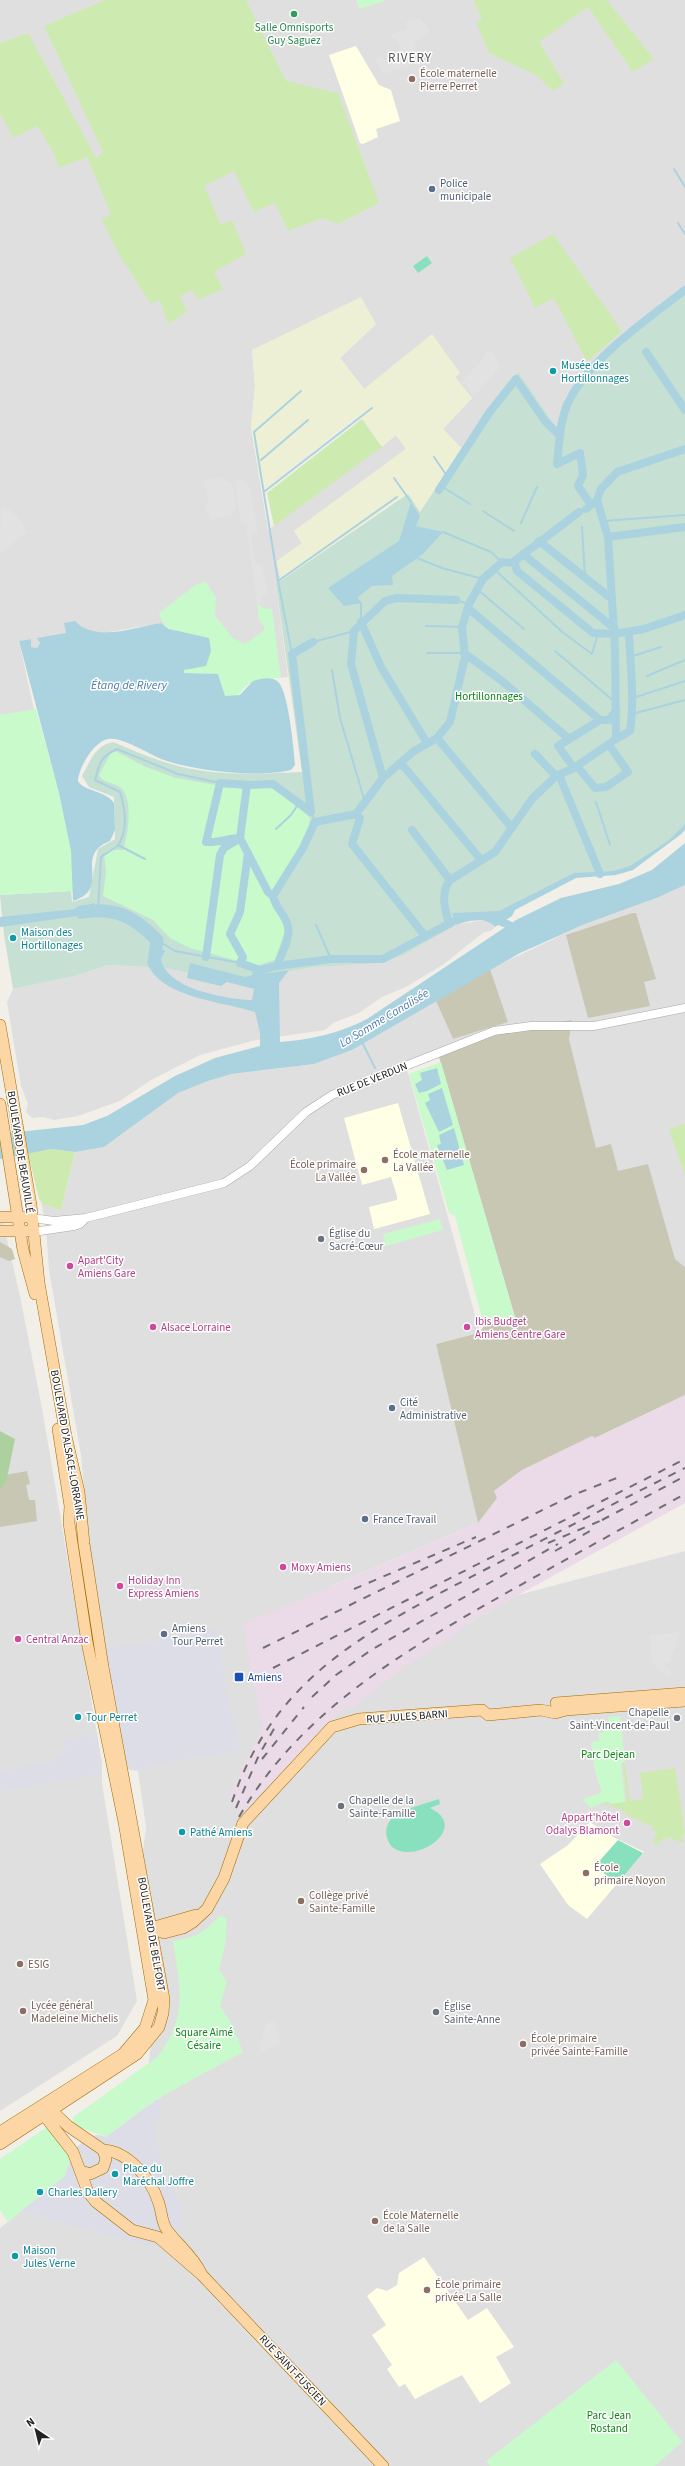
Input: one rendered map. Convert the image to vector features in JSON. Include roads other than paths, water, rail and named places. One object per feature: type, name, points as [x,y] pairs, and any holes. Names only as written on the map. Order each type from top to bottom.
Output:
[{"type":"main road","name":"BOULEVARD DE BEAUVILLÉ","points":[[0,1025],[23,1159],[32,1218],[32,1232]]},
{"type":"main road","name":"BOULEVARD DE BEAUVILLÉ","points":[[0,1104],[20,1231]]},
{"type":"main road","points":[[0,1217],[18,1216],[32,1218]]},
{"type":"main road","points":[[0,1231],[32,1232]]},
{"type":"main road","name":"BOULEVARD D'ALSACE-LORRAINE","points":[[20,1231],[39,1314],[70,1506],[69,1523],[87,1642],[114,1752]]},
{"type":"main road","name":"BOULEVARD D'ALSACE-LORRAINE","points":[[32,1232],[66,1436],[79,1492],[88,1570],[114,1752]]},
{"type":"main road","name":"RUE JULES BARNI","points":[[147,1928],[184,1920],[204,1911],[215,1897],[224,1878],[242,1823],[333,1726],[359,1719],[488,1710],[541,1710],[554,1707],[685,1693]]},
{"type":"main road","name":"RUE JULES BARNI","points":[[554,1707],[685,1701]]},
{"type":"main road","name":"BOULEVARD DE BELFORT","points":[[45,2110],[137,2054],[159,2027],[163,2013],[164,1999],[124,1822],[114,1752]]},
{"type":"main road","points":[[0,2132],[45,2110]]},
{"type":"main road","points":[[45,2110],[103,2150],[122,2155],[150,2182],[158,2199],[168,2238],[132,2230],[100,2207],[88,2192],[76,2158],[45,2110]]},
{"type":"main road","points":[[0,2144],[45,2110]]},
{"type":"main road","points":[[76,2158],[80,2148],[93,2144]]},
{"type":"main road","points":[[81,2170],[90,2174],[103,2168],[106,2159],[103,2150]]},
{"type":"main road","points":[[149,2234],[158,2229],[163,2222]]},
{"type":"main road","name":"RUE SAINT-FUSCIEN","points":[[168,2238],[189,2266],[202,2275],[383,2466]]},
{"type":"street","name":"RUE DE VERDUN","points":[[32,1218],[54,1221],[86,1218],[224,1183],[250,1166],[306,1112],[332,1095],[494,1030],[531,1026],[594,1026],[685,1008]]},
{"type":"street","name":"RUE DE VERDUN","points":[[32,1232],[74,1226],[80,1224],[86,1218]]},
{"type":"water","points":[[411,502],[420,516],[416,526],[443,532],[423,554],[392,576],[393,585],[372,586],[358,597],[361,603],[344,606],[328,588],[399,541]]},
{"type":"water","name":"Étang de Rivery","points":[[75,621],[84,628],[105,632],[116,632],[161,623],[169,629],[209,638],[211,651],[206,666],[184,670],[184,673],[218,674],[225,696],[240,695],[253,681],[268,678],[274,679],[281,686],[287,706],[292,733],[295,765],[291,770],[262,773],[209,770],[177,764],[158,758],[121,740],[108,739],[103,741],[92,750],[88,756],[81,770],[78,781],[81,785],[105,796],[114,803],[115,830],[110,841],[99,847],[94,855],[90,888],[85,895],[73,901],[71,851],[59,793],[19,641],[31,639],[31,647],[37,648],[40,643],[37,638],[66,633],[64,623]]},
{"type":"water","points":[[685,824],[685,830],[680,835],[633,870],[616,875],[576,878],[515,910],[512,916],[495,927],[486,921],[481,920],[456,925],[452,913],[499,911],[574,873],[613,871],[630,866],[668,841]]},
{"type":"water","name":"La Somme Canalisée","points":[[685,843],[685,885],[659,897],[585,924],[520,953],[352,1050],[314,1064],[232,1074],[208,1081],[178,1093],[104,1147],[75,1152],[51,1149],[0,1159],[0,1134],[83,1125],[107,1116],[175,1076],[215,1058],[260,1046],[260,1033],[255,1012],[212,1002],[168,986],[157,977],[149,967],[151,943],[165,951],[161,959],[165,969],[174,978],[185,985],[199,990],[228,997],[252,1000],[254,989],[227,982],[221,986],[187,978],[190,963],[245,977],[253,975],[252,972],[270,973],[289,970],[279,983],[280,1042],[314,1038],[336,1032],[367,1019],[516,920],[561,898],[619,884],[652,870]]},
{"type":"water","points":[[94,903],[101,916],[79,919],[77,916],[0,927],[0,917],[76,909]]},
{"type":"water","points":[[437,1068],[441,1084],[419,1093],[415,1084],[422,1080],[420,1073]]},
{"type":"water","points":[[442,1088],[453,1125],[439,1132],[425,1103],[430,1100],[428,1094]]},
{"type":"water","points":[[454,1128],[464,1165],[447,1170],[437,1145],[441,1144],[439,1135]]},
{"type":"waterway","points":[[674,169],[685,187]]},
{"type":"waterway","points":[[678,223],[685,234]]},
{"type":"waterway","points":[[591,505],[578,486],[583,475],[580,453],[557,464],[562,424],[569,401],[578,385],[605,355],[638,326],[685,290]]},
{"type":"waterway","points":[[646,352],[685,410]]},
{"type":"waterway","points":[[439,490],[489,413],[516,379],[545,421],[560,436]]},
{"type":"waterway","points":[[292,654],[278,581],[254,432],[301,391]]},
{"type":"waterway","points":[[265,491],[372,408]]},
{"type":"waterway","points":[[261,460],[308,420]]},
{"type":"waterway","points":[[597,500],[601,489],[617,472],[685,449]]},
{"type":"waterway","points":[[434,457],[447,476]]},
{"type":"waterway","points":[[394,478],[411,502]]},
{"type":"waterway","points":[[441,486],[470,504]]},
{"type":"waterway","points":[[521,523],[537,487]]},
{"type":"waterway","points":[[278,581],[397,497]]},
{"type":"waterway","points":[[449,924],[444,896],[450,880],[495,852],[532,799],[556,776],[574,768],[616,739],[615,648],[608,537],[597,500],[586,509]]},
{"type":"waterway","points":[[579,512],[586,509]]},
{"type":"waterway","points":[[483,511],[514,531]]},
{"type":"waterway","points":[[383,778],[414,751],[437,738],[450,722],[465,657],[462,627],[469,604],[483,579],[502,562],[512,563],[579,512]]},
{"type":"waterway","points":[[603,521],[685,515]]},
{"type":"waterway","points":[[582,527],[585,578]]},
{"type":"waterway","points":[[608,537],[685,527]]},
{"type":"waterway","points":[[443,532],[491,552],[502,562]]},
{"type":"waterway","points":[[539,541],[612,599]]},
{"type":"waterway","points":[[523,554],[614,628]]},
{"type":"waterway","points":[[417,558],[442,568],[483,579]]},
{"type":"waterway","points":[[512,563],[515,564],[517,571],[593,633],[614,634],[644,629],[685,615]]},
{"type":"waterway","points":[[494,569],[561,631],[592,654],[598,633]]},
{"type":"waterway","points":[[477,589],[524,629]]},
{"type":"waterway","points":[[248,853],[240,912],[230,934],[243,957],[240,963],[260,970],[277,966],[285,947],[289,931],[287,923],[273,896],[303,848],[315,822],[356,814],[383,778],[351,664],[354,631],[385,601],[397,598],[456,600]]},
{"type":"waterway","points":[[456,600],[469,604]]},
{"type":"waterway","points":[[361,603],[361,622]]},
{"type":"waterway","points":[[468,608],[600,720]]},
{"type":"waterway","points":[[361,622],[381,667],[427,743]]},
{"type":"waterway","points":[[426,626],[462,627]]},
{"type":"waterway","points":[[313,642],[354,631]]},
{"type":"waterway","points":[[616,739],[630,731],[632,694],[629,632]]},
{"type":"waterway","points":[[206,957],[220,855],[224,848],[240,838],[247,785],[273,784],[311,812],[292,654],[313,642]]},
{"type":"waterway","points":[[630,657],[661,647]]},
{"type":"waterway","points":[[555,651],[616,703]]},
{"type":"waterway","points":[[427,653],[464,653]]},
{"type":"waterway","points":[[464,653],[502,681],[568,738]]},
{"type":"waterway","points":[[647,676],[685,660]]},
{"type":"waterway","points":[[332,670],[340,718],[365,802]]},
{"type":"waterway","points":[[633,698],[685,681]]},
{"type":"waterway","points":[[632,714],[685,700]]},
{"type":"waterway","points":[[574,768],[558,746],[600,720],[609,720],[616,711]]},
{"type":"waterway","points":[[437,738],[512,828]]},
{"type":"waterway","points":[[577,766],[595,788],[606,787],[628,772],[609,745]]},
{"type":"waterway","points":[[98,911],[101,857],[119,844],[125,825],[120,792],[95,780],[104,758],[117,749],[178,774],[220,783]]},
{"type":"waterway","points":[[535,754],[556,776]]},
{"type":"waterway","points":[[401,763],[481,860]]},
{"type":"waterway","points":[[559,775],[600,874]]},
{"type":"waterway","points":[[247,785],[220,783],[206,842],[240,838],[268,892],[273,896]]},
{"type":"waterway","points":[[596,802],[610,845]]},
{"type":"waterway","points":[[276,829],[291,815],[299,803]]},
{"type":"waterway","points":[[311,812],[315,822]]},
{"type":"waterway","points":[[356,814],[360,818],[352,844],[425,936]]},
{"type":"waterway","points":[[412,830],[450,880]]},
{"type":"waterway","points":[[118,845],[145,859]]},
{"type":"waterway","points":[[81,912],[114,912],[132,919],[157,940],[154,963]]},
{"type":"waterway","points":[[492,918],[509,925],[515,933]]},
{"type":"waterway","points":[[277,966],[331,959],[383,959],[452,922]]},
{"type":"waterway","points":[[316,925],[331,959]]},
{"type":"waterway","points":[[157,940],[175,951],[240,963]]},
{"type":"waterway","name":"La Somme Canalisée","points":[[362,1042],[375,1068]]},
{"type":"railway","points":[[273,1668],[685,1459]]},
{"type":"railway","points":[[232,1802],[251,1756],[275,1718],[304,1685],[337,1656],[411,1609],[685,1468]]},
{"type":"railway","points":[[263,1648],[573,1495],[622,1476]]},
{"type":"railway","points":[[602,1520],[685,1476]]},
{"type":"railway","points":[[239,1817],[264,1779],[292,1745],[323,1715],[357,1687],[393,1661],[469,1614],[685,1494]]},
{"type":"railway","points":[[548,1543],[607,1518]]},
{"type":"railway","points":[[555,1551],[590,1531]]},
{"type":"railway","points":[[354,1589],[476,1537]]},
{"type":"railway","points":[[312,1697],[336,1675],[371,1650],[558,1544]]},
{"type":"railway","points":[[262,1759],[304,1707]]},
{"type":"railway","points":[[236,1808],[259,1755],[275,1727]]},
{"type":"place","name":"Salle Omnisports Guy Saguez","points":[[294,14]]},
{"type":"place","name":"École maternelle Pierre Perret","points":[[412,79]]},
{"type":"place","name":"Police municipale","points":[[432,189]]},
{"type":"place","name":"Musée des Hortillonnages","points":[[553,371]]},
{"type":"place","name":"Maison des Hortillonages","points":[[13,938]]},
{"type":"place","name":"École maternelle La Vallée","points":[[385,1160]]},
{"type":"place","name":"École primaire La Vallée","points":[[364,1170]]},
{"type":"place","name":"Église du Sacré-Cœur","points":[[321,1239]]},
{"type":"place","name":"Apart'City Amiens Gare","points":[[70,1266]]},
{"type":"place","name":"Alsace Lorraine","points":[[153,1327]]},
{"type":"place","name":"Ibis Budget Amiens Centre Gare","points":[[467,1327]]},
{"type":"place","name":"Cité Administrative","points":[[392,1408]]},
{"type":"place","name":"France Travail","points":[[365,1519]]},
{"type":"place","name":"Moxy Amiens","points":[[283,1567]]},
{"type":"place","name":"Holiday Inn Express Amiens","points":[[120,1586]]},
{"type":"place","name":"Amiens Tour Perret","points":[[164,1634]]},
{"type":"place","name":"Central Anzac","points":[[18,1639]]},
{"type":"place","name":"Amiens","points":[[239,1677]]},
{"type":"place","name":"Tour Perret","points":[[78,1717]]},
{"type":"place","name":"Chapelle Saint-Vincent-de-Paul","points":[[677,1718]]},
{"type":"place","name":"Chapelle de la Sainte-Famille","points":[[341,1806]]},
{"type":"place","name":"Appart'hôtel Odalys Blamont","points":[[627,1823]]},
{"type":"place","name":"Pathé Amiens","points":[[182,1832]]},
{"type":"place","name":"École primaire Noyon","points":[[586,1873]]},
{"type":"place","name":"Collège privé Sainte-Famille","points":[[301,1901]]},
{"type":"place","name":"ESIG","points":[[20,1964]]},
{"type":"place","name":"Lycée général Madeleine Michelis","points":[[23,2011]]},
{"type":"place","name":"Église Sainte-Anne","points":[[436,2012]]},
{"type":"place","name":"École primaire privée Sainte-Famille","points":[[523,2044]]},
{"type":"place","name":"Place du Maréchal Joffre","points":[[115,2174]]},
{"type":"place","name":"Charles Dallery","points":[[40,2192]]},
{"type":"place","name":"École Maternelle de la Salle","points":[[375,2221]]},
{"type":"place","name":"Maison Jules Verne","points":[[15,2256]]},
{"type":"place","name":"École primaire privée La Salle","points":[[427,2290]]},
{"type":"district","name":"RIVERY","points":[[410,57]]},
{"type":"park label","name":"Hortillonnages","points":[[489,696]]},
{"type":"park label","name":"Parc Dejean","points":[[608,1754]]},
{"type":"park label","name":"Square Aimé Césaire","points":[[204,2038]]},
{"type":"park label","name":"Parc Jean Rostand","points":[[609,2421]]}]
